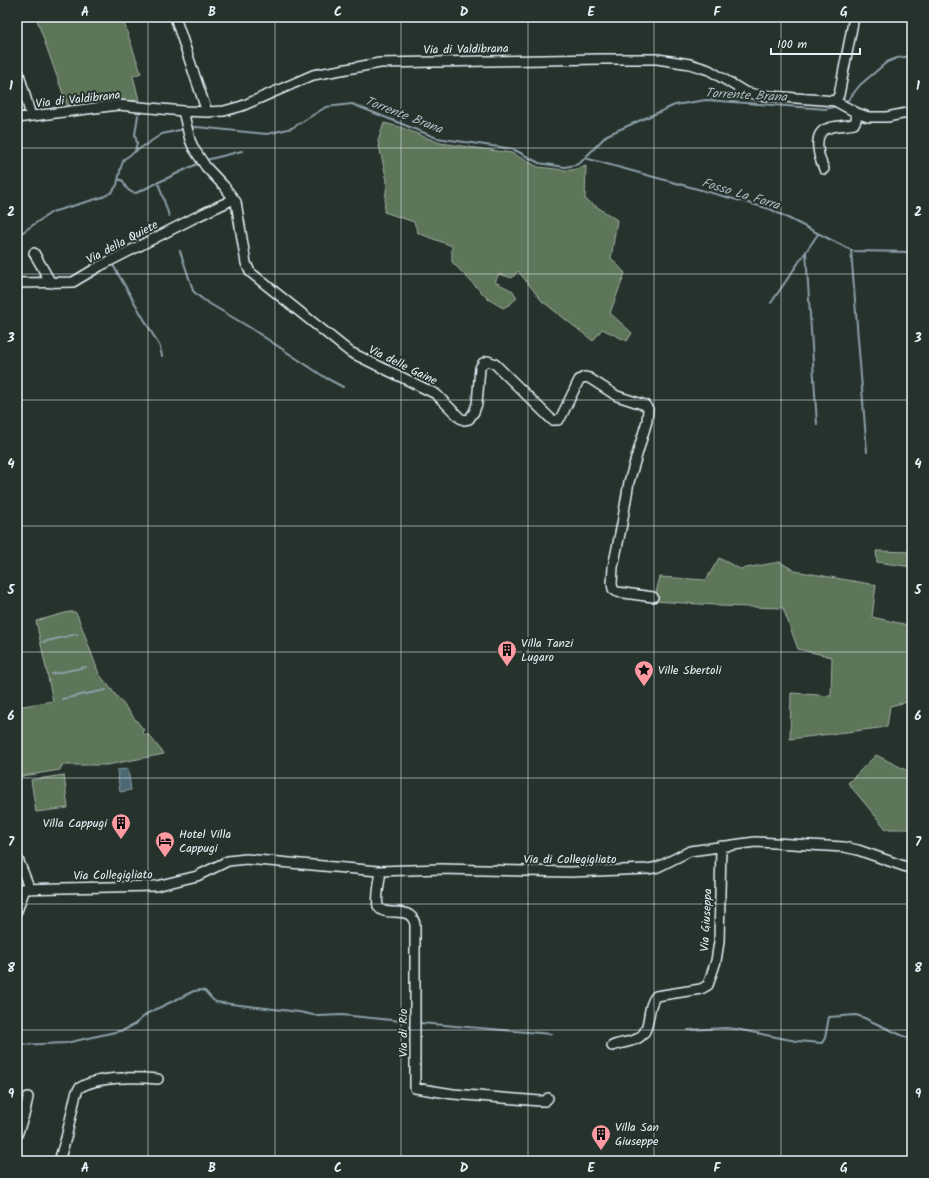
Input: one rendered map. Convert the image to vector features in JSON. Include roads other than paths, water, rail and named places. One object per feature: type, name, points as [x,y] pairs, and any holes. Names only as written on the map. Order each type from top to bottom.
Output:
[{"type":"street","points":[[175,17],[207,112]]},
{"type":"street","points":[[836,102],[854,17]]},
{"type":"street","name":"Via di Valdibrana","points":[[17,118],[118,106],[182,111],[224,111],[237,108],[314,75],[376,64],[449,61],[600,59],[657,60],[690,64],[709,70],[745,92],[758,95],[836,102],[857,113],[876,118],[898,116],[912,112]]},
{"type":"street","points":[[18,73],[31,116]]},
{"type":"street","name":"Via delle Gaine","points":[[182,111],[192,146],[201,160],[234,199],[243,242],[243,266],[248,274],[257,278],[350,352],[436,394],[462,419],[467,420],[476,408],[479,370],[484,362],[488,361],[493,362],[553,421],[558,420],[562,415],[581,378],[585,377],[589,378],[613,394],[646,405],[648,409],[647,421],[629,482],[613,566],[612,580],[614,589],[619,593],[653,597]]},
{"type":"street","points":[[824,168],[820,158],[818,143],[822,131],[827,128],[854,124],[857,113]]},
{"type":"street","name":"Via della Quiete","points":[[17,283],[75,281],[100,266],[234,199]]},
{"type":"street","points":[[34,253],[51,283]]},
{"type":"street","name":"Via di Collegigliato","points":[[222,864],[233,860],[246,859],[381,871],[441,869],[570,872],[643,870],[658,867],[690,851],[755,842],[844,847],[858,850],[912,869]]},
{"type":"street","name":"Via Giuseppa","points":[[612,1046],[636,1039],[642,1035],[647,1025],[651,1003],[656,996],[701,989],[708,985],[716,961],[719,942],[721,846]]},
{"type":"street","points":[[17,857],[24,889],[17,911]]},
{"type":"street","name":"Via Collegigliato","points":[[24,889],[156,886],[197,876],[222,864]]},
{"type":"street","name":"Via di Rio","points":[[381,871],[378,902],[379,907],[383,910],[408,914],[412,917],[415,924],[415,1088],[453,1094],[540,1101],[545,1101],[548,1098]]},
{"type":"street","points":[[59,1161],[76,1094],[79,1088],[94,1083],[116,1079],[135,1077],[158,1079]]},
{"type":"street","points":[[17,1136],[28,1097]]},
{"type":"water","points":[[128,769],[131,790],[120,792],[117,770]]},
{"type":"waterway","name":"Torrente Brana","points":[[844,102],[849,99],[860,85],[887,62],[897,58],[912,56]]},
{"type":"waterway","name":"Torrente Brana","points":[[190,128],[197,127],[267,134],[292,128],[326,107],[352,104],[437,138],[513,149],[539,163],[565,167],[580,163],[607,135],[675,105],[706,100],[826,109],[836,106]]},
{"type":"waterway","points":[[135,151],[137,143],[135,135],[138,115]]},
{"type":"waterway","name":"Torrente Brana","points":[[17,236],[52,212],[103,197],[112,192],[117,185],[124,159],[162,134],[184,129]]},
{"type":"waterway","points":[[206,160],[242,151]]},
{"type":"waterway","name":"Fosso La Forra","points":[[585,158],[770,209],[853,251],[912,252]]},
{"type":"waterway","points":[[119,179],[123,181],[129,191],[136,193],[197,164]]},
{"type":"waterway","points":[[158,182],[169,216]]},
{"type":"waterway","points":[[771,303],[818,234]]},
{"type":"waterway","points":[[851,250],[867,452]]},
{"type":"waterway","points":[[180,251],[193,291],[201,298],[249,327],[326,378],[343,387]]},
{"type":"waterway","points":[[806,252],[817,425]]},
{"type":"waterway","points":[[113,265],[160,347],[162,356]]},
{"type":"waterway","points":[[43,642],[77,634]]},
{"type":"waterway","points":[[52,674],[86,667]]},
{"type":"waterway","points":[[62,699],[106,690]]},
{"type":"waterway","points":[[17,1045],[66,1043],[124,1030],[135,1024],[148,1013],[194,991],[201,990],[205,991],[216,1002],[299,1012],[318,1016],[342,1015],[411,1022]]},
{"type":"waterway","points":[[688,1030],[726,1028],[796,1041],[822,1043],[825,1038],[829,1017],[856,1015],[912,1040]]},
{"type":"waterway","points":[[420,1023],[552,1034]]},
{"type":"place","name":"Villa Tanzi Lugaro","points":[[507,667]]},
{"type":"place","name":"Ville Sbertoli","points":[[644,687]]},
{"type":"place","name":"Villa Cappugi","points":[[121,840]]},
{"type":"place","name":"Hotel Villa Cappugi","points":[[165,858]]},
{"type":"place","name":"Villa San Giuseppe","points":[[601,1151]]}]
